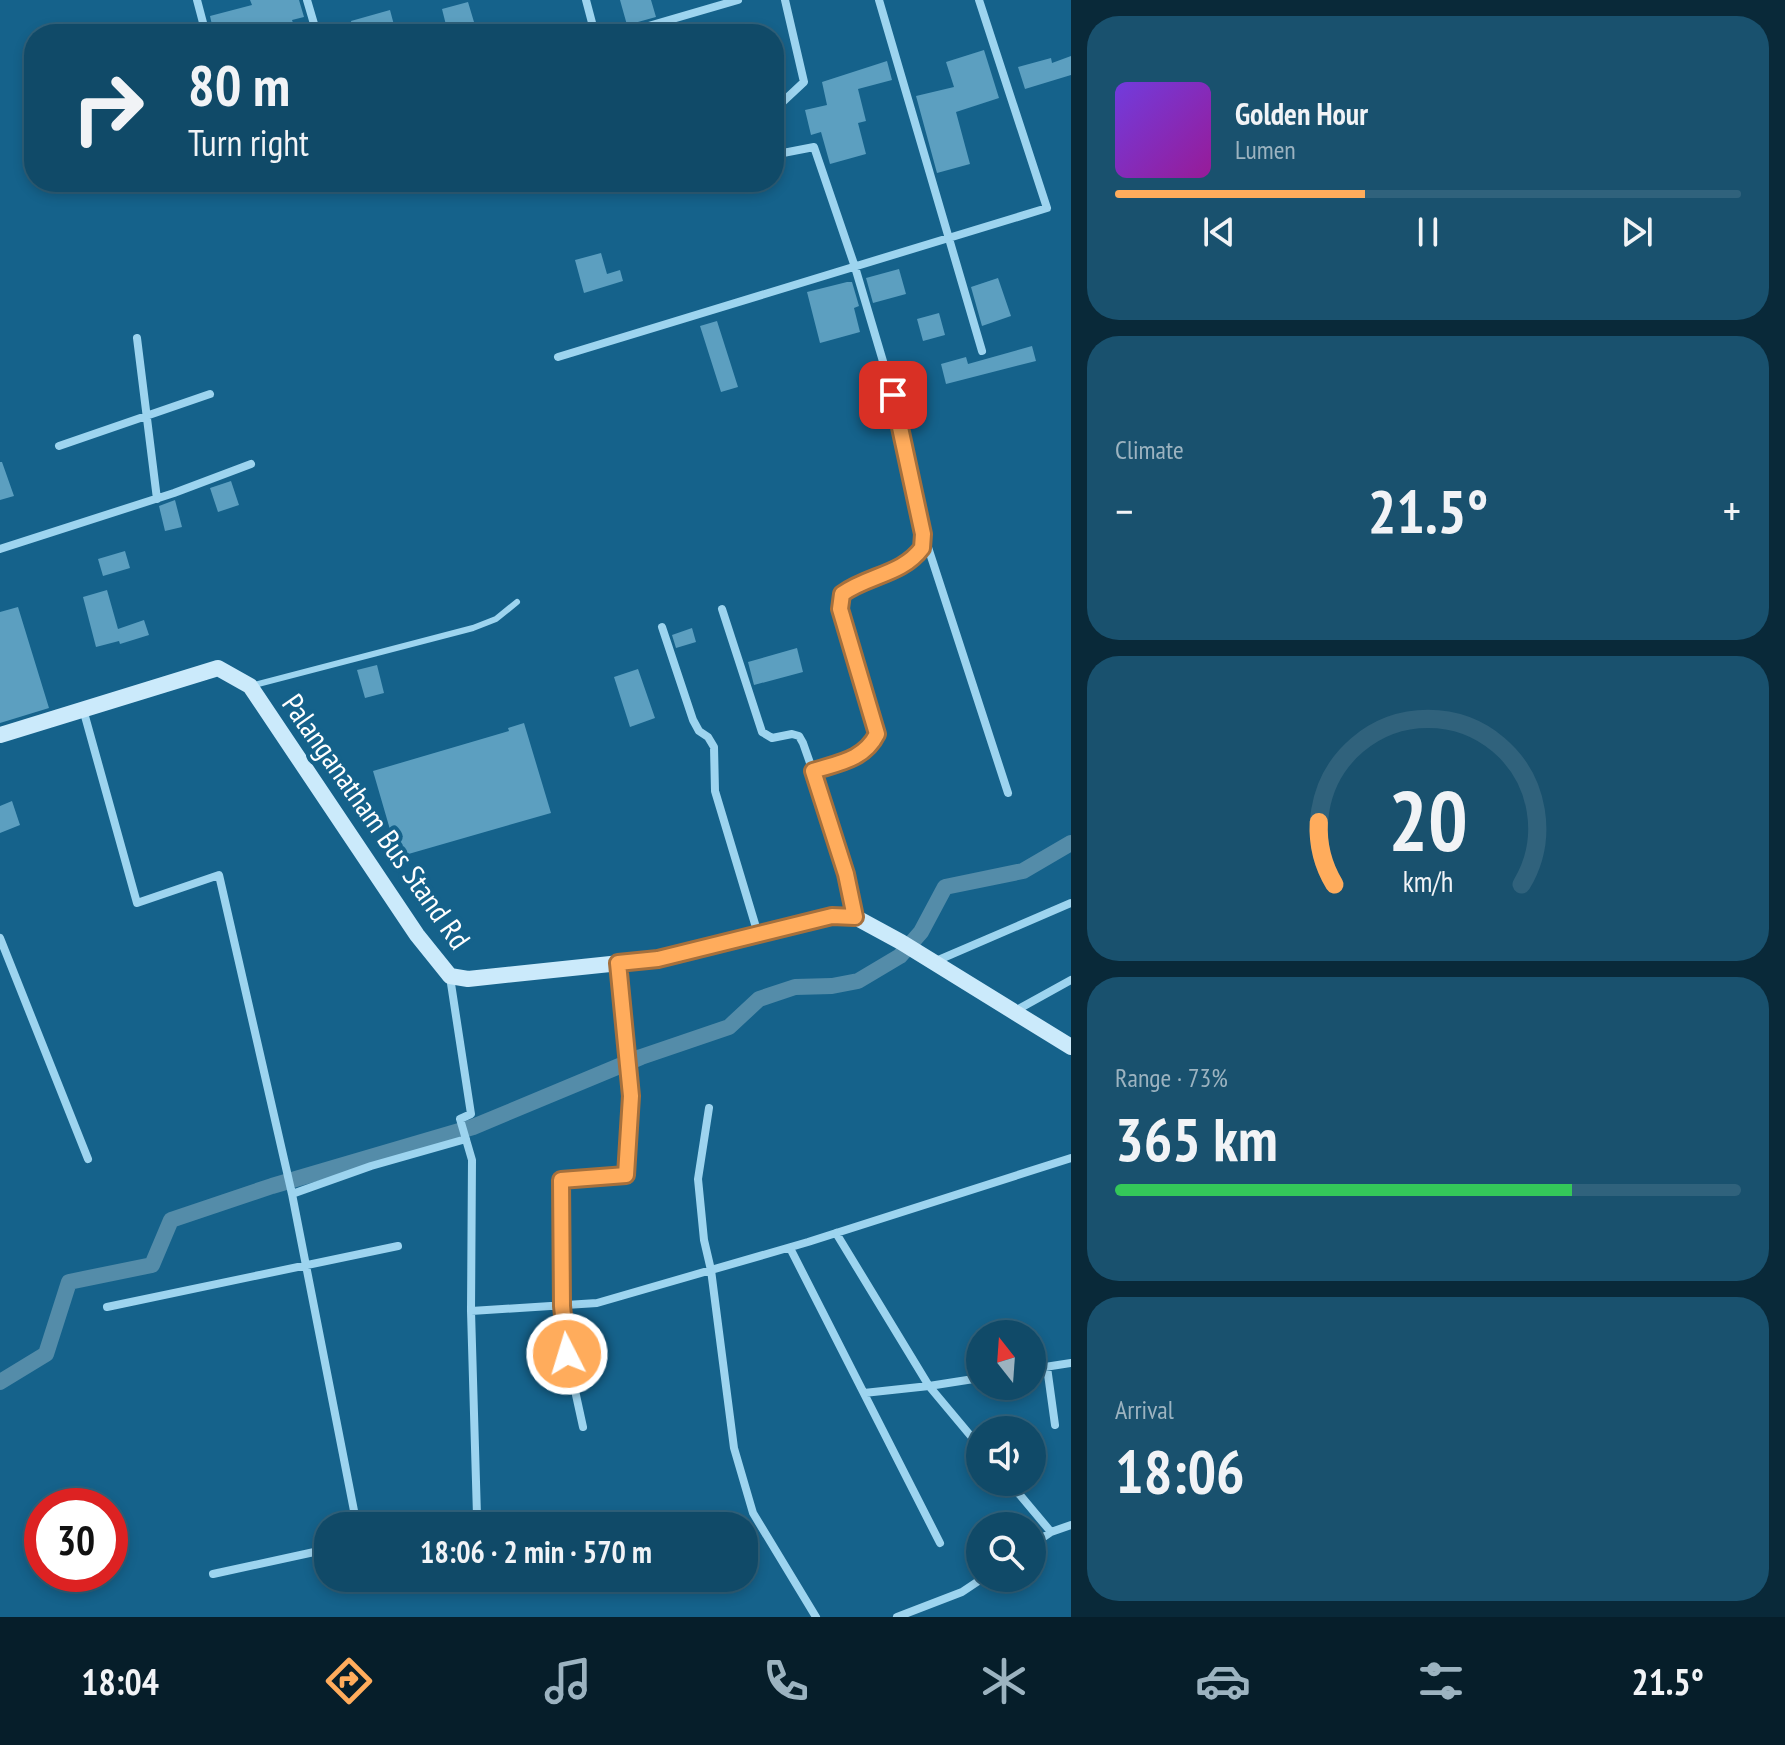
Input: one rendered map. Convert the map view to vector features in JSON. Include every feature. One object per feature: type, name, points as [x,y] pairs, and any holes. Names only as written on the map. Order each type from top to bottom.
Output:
[{"type":"street","points":[[197,0],[203,24]]},
{"type":"street","points":[[307,0],[314,24]]},
{"type":"street","points":[[586,0],[592,24]]},
{"type":"street","points":[[655,24],[738,0]]},
{"type":"street","points":[[784,101],[804,82],[785,0]]},
{"type":"street","points":[[879,0],[982,351]]},
{"type":"street","points":[[558,357],[1047,208],[979,0]]},
{"type":"street","points":[[784,153],[814,147],[855,267],[893,395],[923,534],[1008,793]]},
{"type":"street","points":[[137,338],[157,499]]},
{"type":"street","points":[[59,446],[210,394]]},
{"type":"street","points":[[0,549],[157,499],[251,464]]},
{"type":"street","points":[[813,771],[856,757],[877,734],[840,609],[842,594],[851,587],[903,566],[922,548],[923,534]]},
{"type":"street","points":[[722,609],[762,732],[772,738],[792,734],[799,736],[846,874],[855,917],[917,950],[1071,1047]]},
{"type":"street","points":[[662,627],[693,720],[714,747],[715,791],[758,934]]},
{"type":"street","name":"Palanganatham Bus Stand Rd","points":[[0,735],[218,668],[250,686],[417,935],[450,976],[468,979],[658,959],[832,916],[855,917]]},
{"type":"street","points":[[83,709],[137,903],[219,875],[292,1194],[354,1512]]},
{"type":"street","points":[[936,962],[1071,903]]},
{"type":"street","points":[[0,938],[88,1159]]},
{"type":"street","points":[[583,1427],[567,1354],[562,1306],[561,1180],[626,1175],[631,1096],[618,963]]},
{"type":"street","points":[[450,976],[471,1114],[460,1119],[472,1160],[471,1311],[477,1512]]},
{"type":"street","points":[[1014,1012],[1071,980]]},
{"type":"street","points":[[709,1108],[698,1179],[734,1448],[753,1513],[816,1617]]},
{"type":"street","points":[[292,1194],[371,1166],[466,1139]]},
{"type":"street","points":[[471,1311],[597,1303],[790,1248],[1071,1158]]},
{"type":"street","points":[[836,1233],[929,1386],[966,1430]]},
{"type":"street","points":[[107,1307],[398,1246]]},
{"type":"street","points":[[790,1248],[940,1543]]},
{"type":"street","points":[[1055,1425],[1047,1367],[1071,1363]]},
{"type":"street","points":[[864,1393],[966,1380]]},
{"type":"street","points":[[1021,1496],[1051,1532]]},
{"type":"street","points":[[1046,1535],[1071,1525]]},
{"type":"street","points":[[213,1574],[314,1552]]},
{"type":"street","points":[[897,1617],[966,1589]]},
{"type":"lane","points":[[250,686],[473,628],[496,619],[517,602]]},
{"type":"building","points":[[250,0],[299,0],[304,17],[292,20],[293,24],[212,24],[210,16],[252,5]]},
{"type":"building","points":[[620,0],[651,0],[656,17],[627,24]]},
{"type":"building","points":[[468,2],[474,22],[446,24],[442,9]]},
{"type":"building","points":[[390,10],[394,24],[352,24],[351,21]]},
{"type":"building","points":[[984,50],[999,98],[956,112],[970,164],[937,173],[916,96],[954,87],[946,62]]},
{"type":"building","points":[[1071,56],[1071,75],[1025,89],[1018,67],[1051,58],[1052,63]]},
{"type":"building","points":[[887,61],[892,80],[858,89],[866,121],[858,123],[866,154],[830,164],[821,132],[811,135],[805,110],[827,105],[822,82]]},
{"type":"building","points":[[601,253],[607,274],[620,270],[623,281],[584,293],[575,260]]},
{"type":"building","points":[[899,269],[906,294],[873,303],[866,278]]},
{"type":"building","points":[[998,278],[1011,316],[982,326],[971,287]]},
{"type":"building","points":[[852,282],[859,306],[854,308],[860,332],[820,343],[807,292]]},
{"type":"building","points":[[939,313],[945,335],[923,341],[917,319]]},
{"type":"building","points":[[717,321],[738,387],[721,392],[700,326]]},
{"type":"building","points":[[1032,346],[1036,361],[946,384],[941,364],[966,357],[968,364]]},
{"type":"building","points":[[0,462],[14,496],[0,500]]},
{"type":"building","points":[[231,481],[239,505],[218,512],[210,488]]},
{"type":"building","points":[[175,500],[182,527],[165,531],[159,506]]},
{"type":"building","points":[[125,551],[130,568],[103,576],[98,559]]},
{"type":"building","points":[[107,590],[118,629],[144,620],[149,635],[96,647],[83,597]]},
{"type":"building","points":[[18,607],[49,708],[0,723],[0,612]]},
{"type":"building","points":[[692,628],[696,642],[676,648],[672,635]]},
{"type":"building","points":[[797,648],[803,672],[754,685],[748,662]]},
{"type":"building","points":[[377,665],[384,693],[365,698],[357,670]]},
{"type":"building","points":[[638,669],[655,718],[630,727],[614,677]]},
{"type":"building","points":[[524,723],[551,813],[398,857],[373,771],[509,731],[508,728]]},
{"type":"building","points":[[12,801],[20,825],[0,833],[0,806]]},
{"type":"waterway","points":[[0,1382],[46,1354],[69,1282],[152,1265],[171,1220],[272,1186],[473,1127],[641,1057],[729,1027],[759,999],[795,987],[832,986],[858,981],[900,956],[921,932],[945,887],[1023,871],[1071,843]]},
{"type":"route","points":[[567,1354],[562,1306],[561,1180],[626,1175],[631,1096],[618,963],[658,959],[832,916],[855,917],[834,831],[813,771],[856,757],[864,752],[877,734],[840,609],[842,594],[851,587],[903,566],[922,548],[923,534],[893,395]]}]
